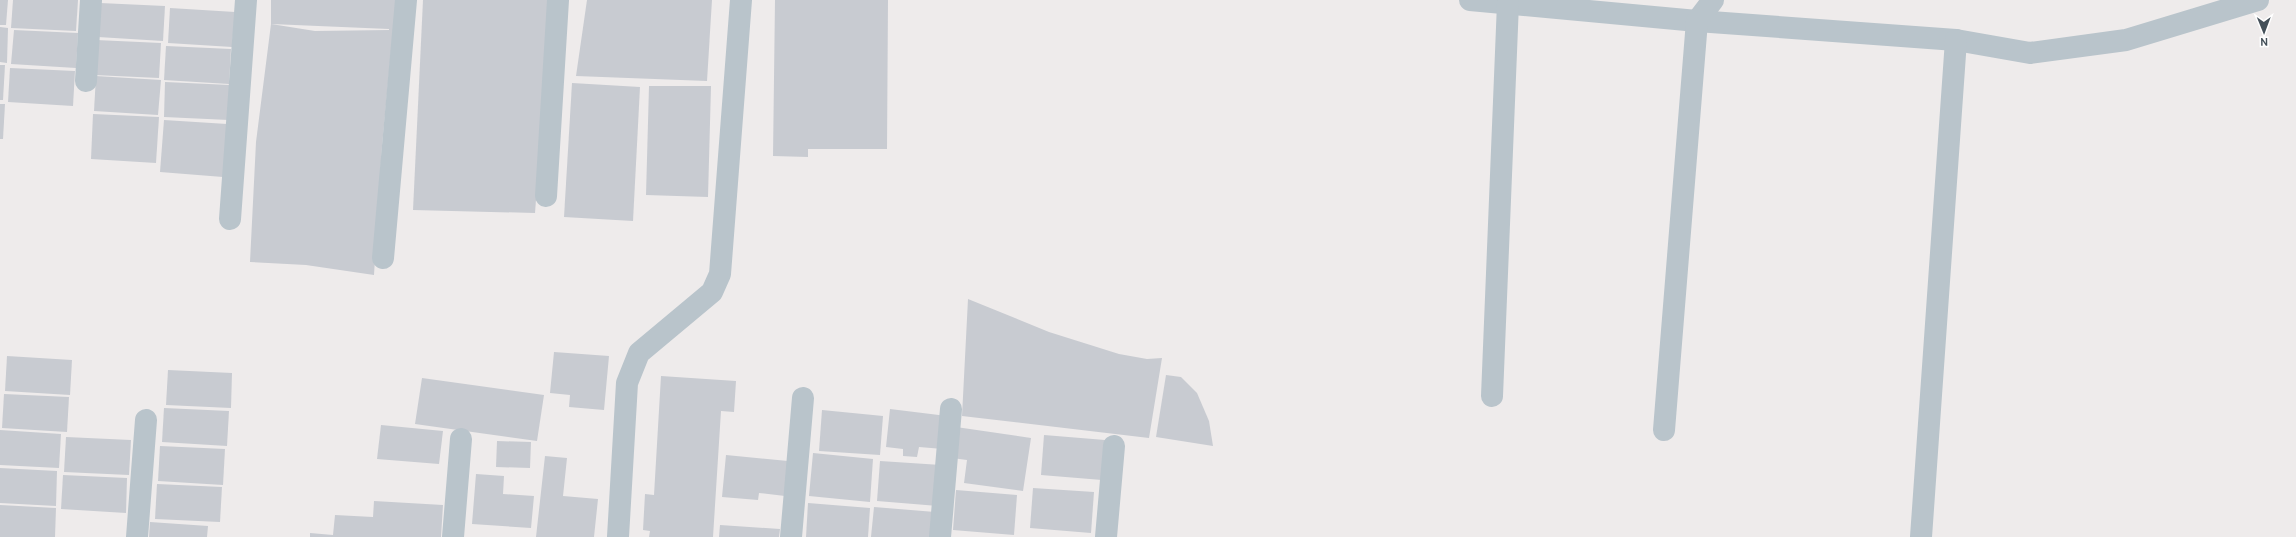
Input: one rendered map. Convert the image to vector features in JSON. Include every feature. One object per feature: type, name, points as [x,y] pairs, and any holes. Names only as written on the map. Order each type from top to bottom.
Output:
[{"type":"street","points":[[86,81],[91,0]]},
{"type":"street","points":[[230,219],[246,0]]},
{"type":"street","points":[[382,258],[406,0]]},
{"type":"street","points":[[546,196],[558,0]]},
{"type":"street","points":[[618,537],[627,383],[639,353],[712,292],[720,274],[740,0]]},
{"type":"street","points":[[1470,0],[1697,21],[1956,40],[2030,53],[2126,40],[2258,0]]},
{"type":"street","points":[[1664,430],[1697,21],[1713,0]]},
{"type":"street","points":[[1492,396],[1508,3]]},
{"type":"street","points":[[1921,537],[1956,40]]},
{"type":"street","points":[[791,537],[803,398]]},
{"type":"street","points":[[940,537],[951,409]]},
{"type":"street","points":[[137,537],[146,420]]},
{"type":"street","points":[[453,537],[462,439]]},
{"type":"street","points":[[1106,537],[1114,446]]},
{"type":"building","points":[[0,0],[8,0],[6,25],[0,25]]},
{"type":"building","points":[[13,0],[78,0],[76,31],[11,28]]},
{"type":"building","points":[[271,0],[396,0],[382,146],[374,275],[306,265],[250,262],[256,142],[271,24]],"holes":[[[271,24],[389,29],[315,31]]]},
{"type":"building","points":[[423,0],[551,0],[535,213],[413,210]]},
{"type":"building","points":[[587,0],[712,0],[707,81],[576,76]]},
{"type":"building","points":[[775,0],[888,0],[887,149],[808,149],[808,157],[773,156]]},
{"type":"building","points":[[100,3],[165,6],[163,41],[98,37]]},
{"type":"building","points":[[170,8],[235,12],[232,47],[168,43]]},
{"type":"building","points":[[0,27],[8,28],[7,63],[0,62]]},
{"type":"building","points":[[14,30],[78,33],[76,68],[11,64]]},
{"type":"building","points":[[96,40],[161,43],[159,78],[94,75]]},
{"type":"building","points":[[166,46],[231,49],[229,84],[164,80]]},
{"type":"building","points":[[0,65],[5,65],[3,100],[0,100]]},
{"type":"building","points":[[10,68],[75,71],[73,106],[8,102]]},
{"type":"building","points":[[96,76],[161,80],[158,115],[94,111]]},
{"type":"building","points":[[165,82],[230,85],[229,120],[164,117]]},
{"type":"building","points":[[572,83],[640,87],[633,221],[564,217]]},
{"type":"building","points":[[649,86],[711,86],[708,197],[646,195]]},
{"type":"building","points":[[0,104],[5,104],[3,139],[0,139]]},
{"type":"building","points":[[93,114],[159,117],[156,163],[91,159]]},
{"type":"building","points":[[164,120],[227,124],[223,177],[160,172]]},
{"type":"building","points":[[968,299],[1049,332],[1119,354],[1147,359],[1162,358],[1149,438],[962,416]]},
{"type":"building","points":[[554,352],[609,356],[604,410],[569,407],[570,395],[550,393]]},
{"type":"building","points":[[7,356],[72,360],[70,395],[5,391]]},
{"type":"building","points":[[168,370],[232,373],[231,408],[166,405]]},
{"type":"building","points":[[1166,375],[1181,377],[1197,393],[1209,421],[1213,446],[1156,437]]},
{"type":"building","points":[[661,376],[736,381],[734,412],[721,411],[713,537],[649,537],[650,531],[643,530],[645,494],[654,495]]},
{"type":"building","points":[[422,378],[544,395],[537,441],[415,424]]},
{"type":"building","points":[[4,394],[69,397],[67,432],[2,428]]},
{"type":"building","points":[[164,408],[229,411],[227,446],[162,442]]},
{"type":"building","points":[[890,409],[947,416],[943,449],[919,447],[917,457],[903,456],[903,449],[886,447]]},
{"type":"building","points":[[822,410],[883,416],[880,455],[819,451]]},
{"type":"building","points":[[381,425],[443,431],[439,464],[377,459]]},
{"type":"building","points":[[956,427],[1031,438],[1023,491],[964,483],[967,460],[952,458]]},
{"type":"building","points":[[0,430],[61,434],[59,468],[0,465]]},
{"type":"building","points":[[1044,435],[1105,440],[1102,480],[1041,475]]},
{"type":"building","points":[[66,437],[131,440],[129,475],[64,472]]},
{"type":"building","points":[[497,441],[531,442],[530,468],[496,467]]},
{"type":"building","points":[[160,446],[225,449],[223,485],[158,481]]},
{"type":"building","points":[[813,453],[873,459],[870,502],[809,496]]},
{"type":"building","points":[[726,455],[788,461],[785,496],[759,493],[758,500],[722,497]]},
{"type":"building","points":[[545,456],[567,458],[563,496],[598,499],[594,537],[536,537]]},
{"type":"building","points":[[880,461],[941,465],[938,506],[877,501]]},
{"type":"building","points":[[0,468],[57,471],[56,506],[0,503]]},
{"type":"building","points":[[476,474],[504,476],[503,494],[534,496],[531,528],[472,524]]},
{"type":"building","points":[[63,475],[127,478],[126,513],[61,509]]},
{"type":"building","points":[[157,484],[222,487],[220,522],[155,519]]},
{"type":"building","points":[[1033,488],[1094,492],[1091,533],[1030,528]]},
{"type":"building","points":[[956,490],[1017,495],[1014,535],[953,530]]},
{"type":"building","points":[[374,501],[443,505],[441,537],[310,537],[310,533],[333,535],[335,515],[373,517]]},
{"type":"building","points":[[808,503],[870,508],[868,537],[806,537]]},
{"type":"building","points":[[0,505],[56,508],[55,537],[0,537]]},
{"type":"building","points":[[874,507],[935,512],[933,537],[871,537]]},
{"type":"building","points":[[150,522],[208,526],[207,537],[149,537]]},
{"type":"building","points":[[720,525],[780,529],[779,537],[719,537]]}]
